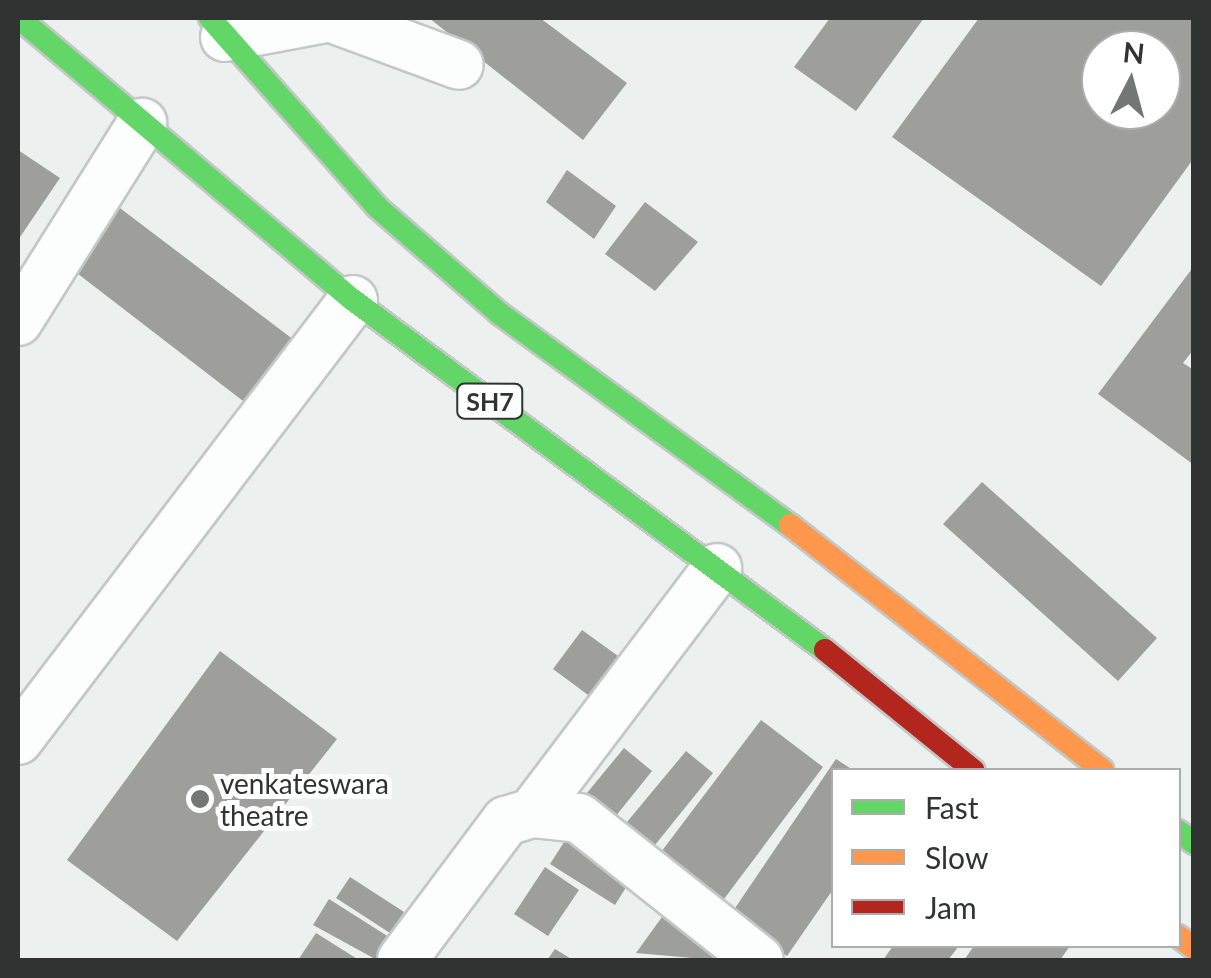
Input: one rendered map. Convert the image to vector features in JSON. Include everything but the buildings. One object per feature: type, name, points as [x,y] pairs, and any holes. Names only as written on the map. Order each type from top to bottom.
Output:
[{"type":"main road","name":"SH7","points":[[20,18],[353,300],[716,568],[970,768]]},
{"type":"main road","name":"SH7","points":[[217,27],[377,208],[499,313],[830,554],[1099,768]]},
{"type":"street","points":[[217,27],[329,18],[460,65]]},
{"type":"street","points":[[18,321],[142,124]]},
{"type":"street","points":[[18,740],[353,300]]},
{"type":"street","points":[[532,813],[716,568]]},
{"type":"street","points":[[402,960],[506,822],[532,813],[579,818],[759,960]]},
{"type":"traffic: fast","points":[[19,18],[353,300],[825,650]]},
{"type":"traffic: fast","points":[[210,18],[377,207],[499,313],[790,525]]},
{"type":"traffic: fast","points":[[1181,833],[1194,843]]},
{"type":"traffic: slow","points":[[790,525],[1099,768]]},
{"type":"traffic: slow","points":[[1181,938],[1194,948]]},
{"type":"traffic: jam","points":[[825,650],[971,768]]},
{"type":"place","name":"venkateswara theatre","points":[[200,799]]}]
